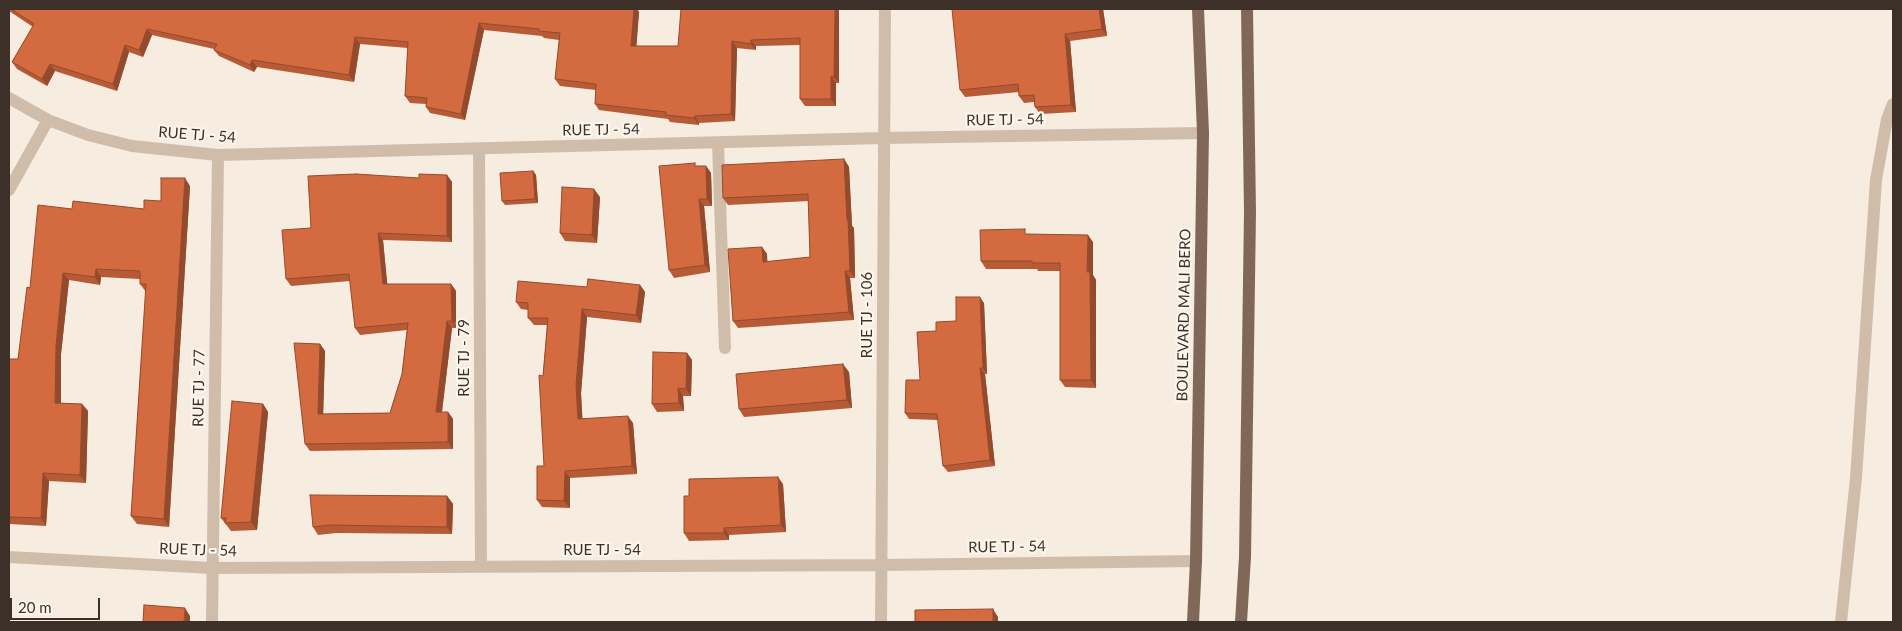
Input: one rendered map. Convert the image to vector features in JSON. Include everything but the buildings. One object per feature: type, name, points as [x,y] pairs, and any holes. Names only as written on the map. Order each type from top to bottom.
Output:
[{"type":"main road","name":"BOULEVARD MALI BERO","points":[[1193,622],[1196,561],[1203,133],[1198,9]]},
{"type":"main road","points":[[1241,622],[1245,557],[1250,212],[1247,9]]},
{"type":"street","name":"RUE TJ - 106","points":[[881,622],[885,9]]},
{"type":"street","name":"RUE TJ - 54","points":[[9,98],[48,120],[88,135],[132,146],[218,155],[883,138],[1203,133]]},
{"type":"street","points":[[1841,622],[1856,478],[1876,180],[1888,119],[1893,104]]},
{"type":"street","points":[[9,190],[48,120]]},
{"type":"street","points":[[718,143],[725,348]]},
{"type":"street","name":"RUE TJ - 79","points":[[479,149],[481,567]]},
{"type":"street","name":"RUE TJ - 77","points":[[212,622],[218,155]]},
{"type":"street","name":"RUE TJ - 54","points":[[9,558],[212,568],[882,565],[1196,561]]}]
